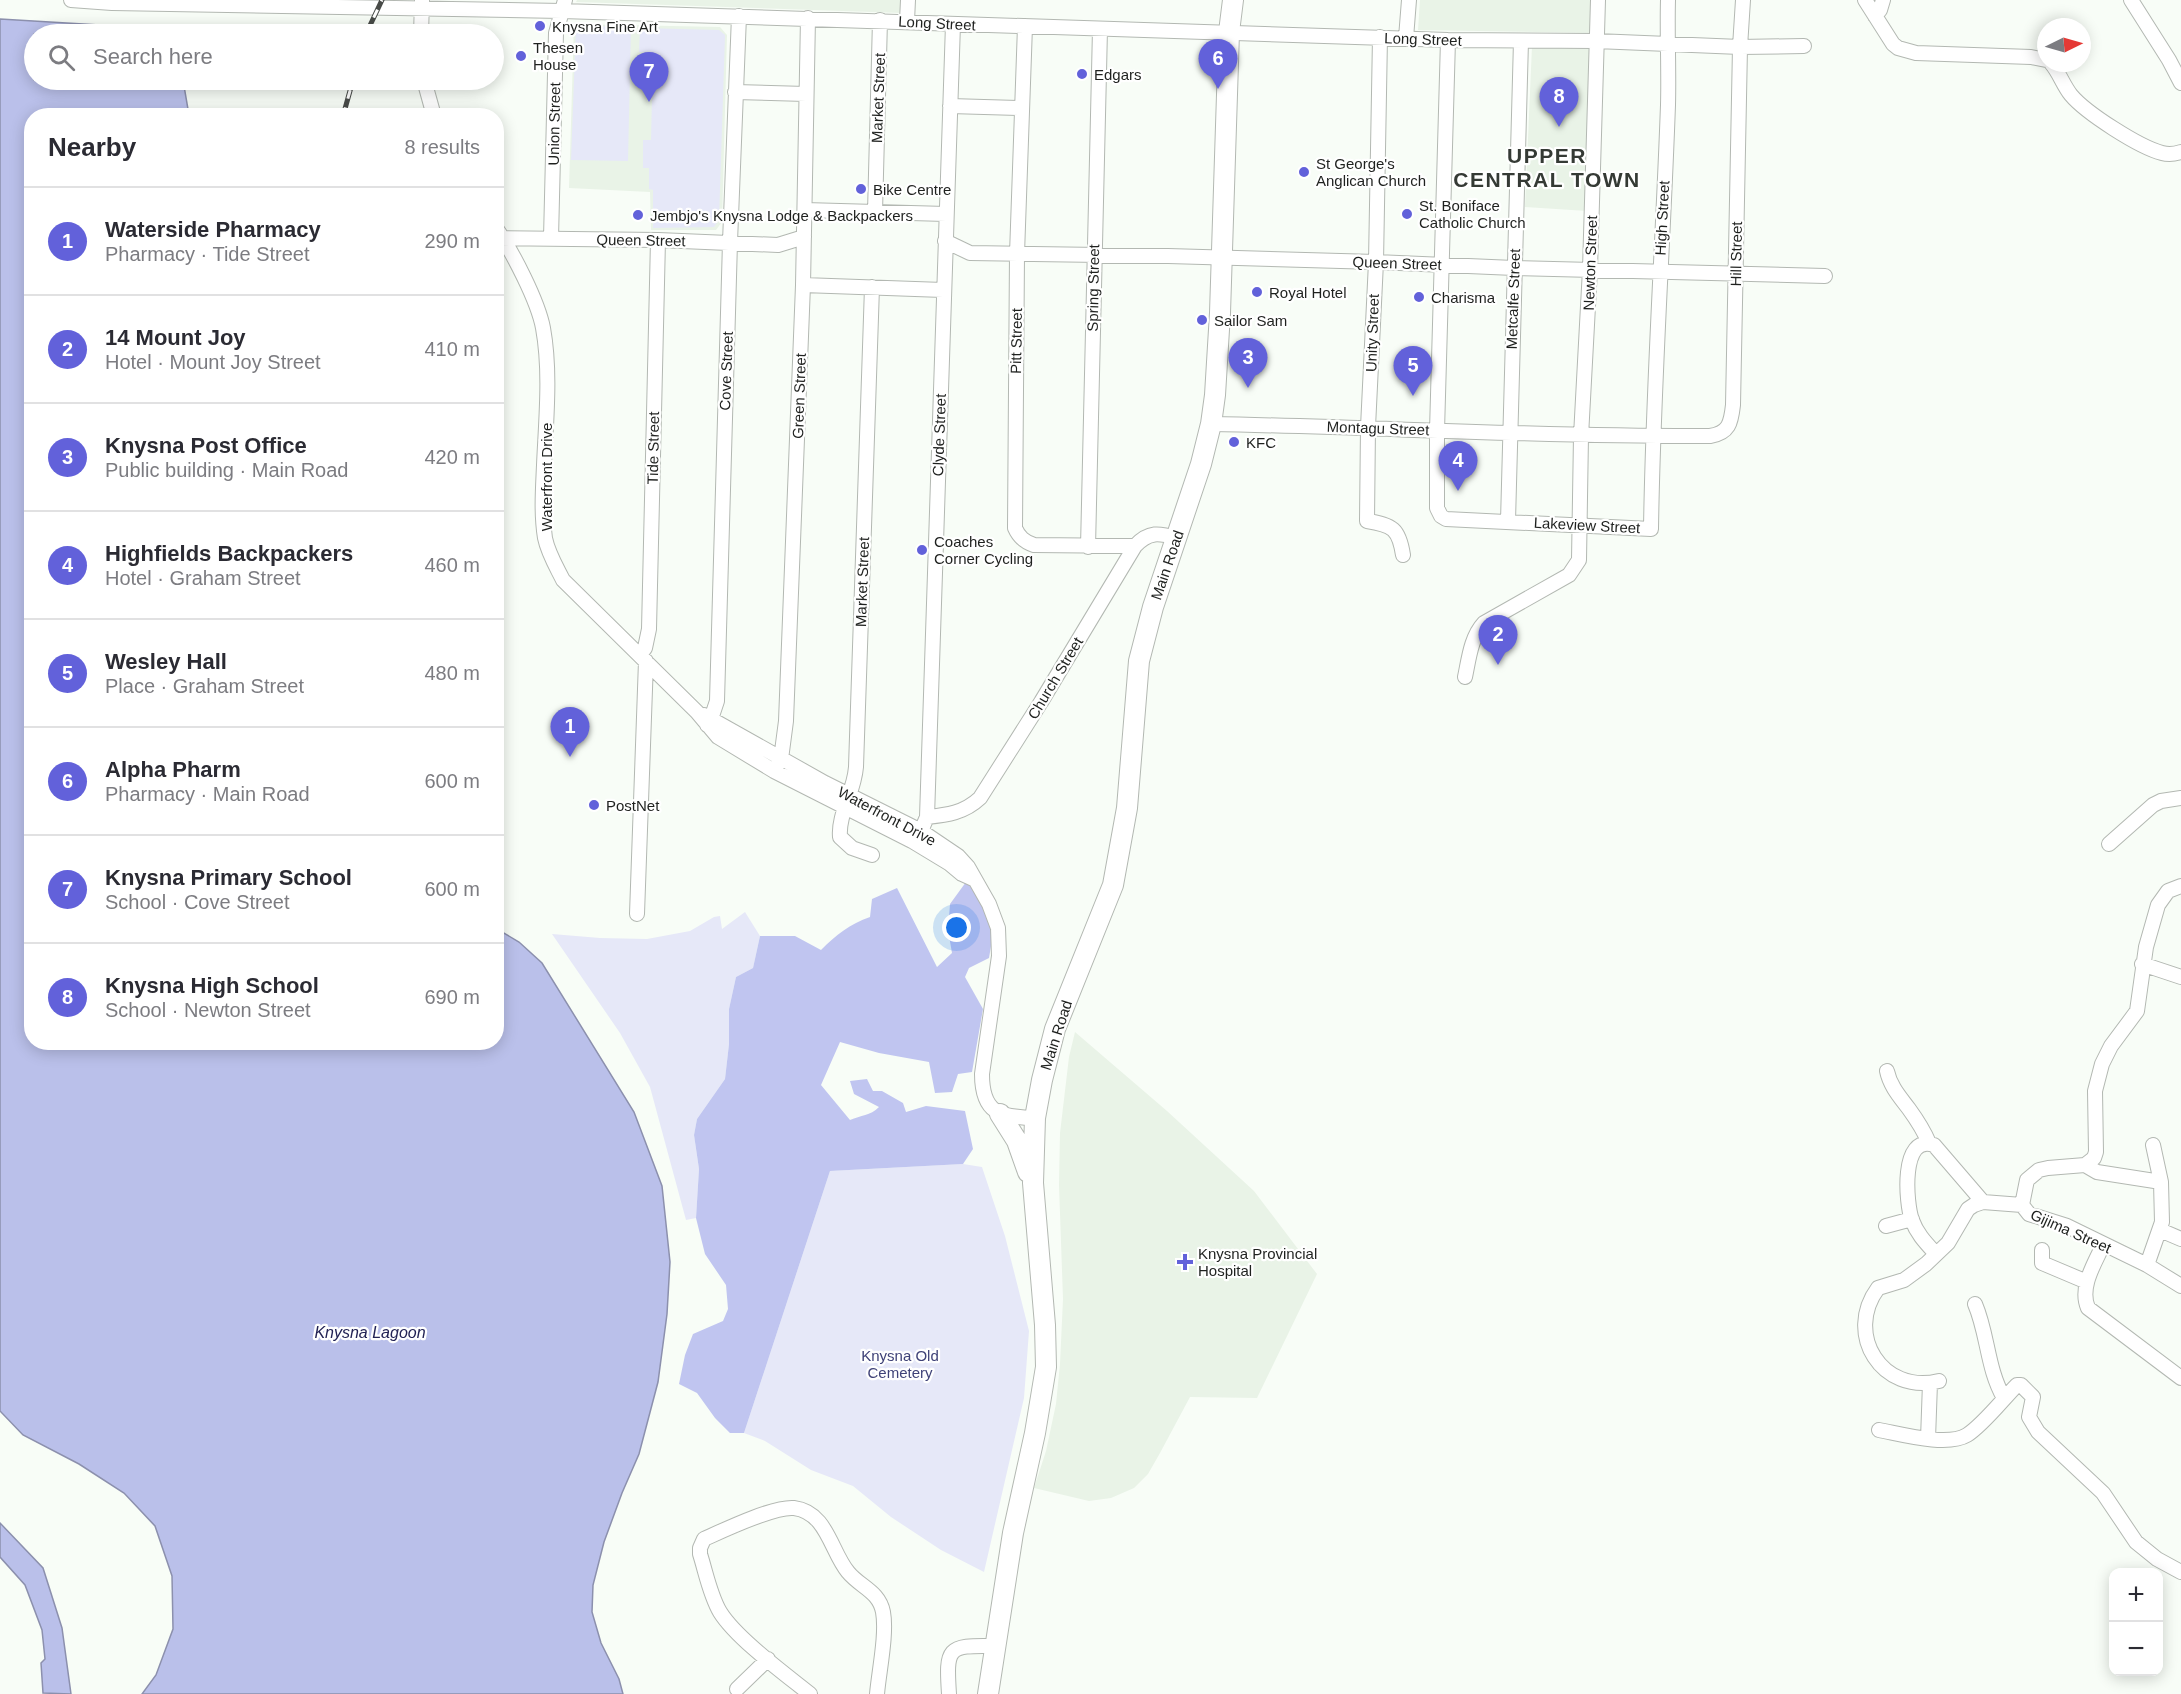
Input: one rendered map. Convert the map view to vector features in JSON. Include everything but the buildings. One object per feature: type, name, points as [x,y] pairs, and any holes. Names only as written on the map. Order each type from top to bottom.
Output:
[{"type":"highway","name":"Main Road","points":[[1032,1183],[1035,1119],[1055,1029],[1113,885],[1127,808],[1139,661],[1153,607],[1201,464],[1211,424],[1215,395],[1229,32],[1233,0]]},
{"type":"highway","points":[[988,1694],[993,1646],[1012,1533],[1035,1433],[1046,1367],[1045,1325],[1032,1183],[1017,1141],[1000,1114]]},
{"type":"street","name":"Long Street","points":[[71,0],[112,3],[563,6],[739,16],[1100,29],[1448,40],[1596,41],[1740,47],[1804,46]]},
{"type":"street","points":[[907,21],[908,0]]},
{"type":"street","points":[[1406,38],[1409,0]]},
{"type":"street","name":"Newton Street","points":[[1465,677],[1471,646],[1480,628],[1569,575],[1579,560],[1581,436],[1590,269],[1598,0]]},
{"type":"street","name":"High Street","points":[[1652,436],[1668,102],[1666,45],[1668,0]]},
{"type":"street","name":"Hill Street","points":[[1652,436],[1710,436],[1719,435],[1729,428],[1733,405],[1740,47],[1743,0]]},
{"type":"street","points":[[1865,0],[1888,39],[1898,48],[1916,53],[2037,58]]},
{"type":"street","points":[[1875,16],[1883,0]]},
{"type":"street","points":[[2131,0],[2181,83]]},
{"type":"street","points":[[421,4],[421,24]]},
{"type":"street","name":"Union Street","points":[[551,238],[556,33],[563,6]]},
{"type":"street","name":"Cove Street","points":[[709,722],[717,700],[739,16]]},
{"type":"street","name":"Green Street","points":[[778,765],[786,721],[804,259],[808,18]]},
{"type":"street","name":"Market Street","points":[[875,212],[880,20]]},
{"type":"street","name":"Clyde Street","points":[[917,836],[927,817],[953,24]]},
{"type":"street","name":"Pitt Street","points":[[1024,26],[1017,254],[1015,528],[1018,535],[1026,542],[1035,545],[1135,546]]},
{"type":"street","name":"Spring Street","points":[[1088,547],[1100,29]]},
{"type":"street","name":"Unity Street","points":[[1380,38],[1376,262],[1368,427],[1367,521],[1382,523],[1396,531],[1400,538],[1403,555]]},
{"type":"street","points":[[1437,431],[1448,40]]},
{"type":"street","name":"Metcalfe Street","points":[[1508,521],[1521,41]]},
{"type":"street","points":[[2057,72],[2079,104],[2099,119],[2146,147],[2163,153],[2181,152]]},
{"type":"street","points":[[426,90],[431,108]]},
{"type":"street","points":[[735,92],[806,94]]},
{"type":"street","points":[[950,106],[1022,108]]},
{"type":"street","points":[[804,210],[946,214]]},
{"type":"street","name":"Queen Street","points":[[504,235],[778,245],[804,237]]},
{"type":"street","name":"Tide Street","points":[[637,914],[645,691],[643,658],[649,629],[658,240]]},
{"type":"street","name":"Queen Street","points":[[945,241],[969,253]]},
{"type":"street","name":"Waterfront Drive","points":[[504,243],[522,274],[542,326],[546,356],[542,517],[553,562],[563,580],[665,682],[709,722],[778,765],[957,856],[968,867],[989,903],[998,928],[999,956],[985,1052],[982,1090],[984,1099],[1000,1114]]},
{"type":"street","name":"Queen Street","points":[[778,245],[804,259]]},
{"type":"street","name":"Queen Street","points":[[945,263],[969,253],[1376,262],[1825,276]]},
{"type":"street","points":[[803,285],[944,290]]},
{"type":"street","name":"Market Street","points":[[872,287],[856,767],[848,801],[839,824],[840,837],[852,848],[872,855]]},
{"type":"street","name":"Montagu Street","points":[[1211,424],[1368,427],[1581,436],[1652,436]]},
{"type":"street","name":"Lakeview Street","points":[[1437,431],[1437,508],[1441,516],[1446,519],[1651,529],[1652,436]]},
{"type":"street","points":[[1135,546],[1142,539],[1155,533],[1177,538]]},
{"type":"street","name":"Church Street","points":[[927,817],[947,816],[960,812],[972,806],[980,798],[1135,546]]},
{"type":"street","points":[[645,691],[665,682]]},
{"type":"street","points":[[2109,844],[2153,804],[2181,798]]},
{"type":"street","points":[[2022,1205],[2027,1180],[2032,1174],[2048,1168],[2085,1165],[2094,1158],[2098,1078],[2111,1046],[2137,1011],[2142,964],[2158,905],[2168,891],[2181,886]]},
{"type":"street","points":[[2142,964],[2181,977]]},
{"type":"street","points":[[1887,1071],[1895,1091],[1917,1120],[1929,1143],[1941,1152],[1983,1202],[1968,1209],[1948,1243],[1916,1273],[1904,1280],[1878,1288],[1869,1306],[1866,1320],[1870,1350],[1881,1365],[1890,1373],[1914,1384],[1935,1382],[1928,1439]]},
{"type":"street","points":[[1000,1114],[1035,1119]]},
{"type":"street","points":[[1929,1143],[1915,1150],[1909,1163],[1906,1190],[1911,1219],[1923,1241],[1936,1254]]},
{"type":"street","points":[[2147,1265],[2163,1216],[2161,1182],[2153,1145]]},
{"type":"street","points":[[2085,1165],[2097,1172],[2161,1182]]},
{"type":"street","name":"Gijima Street","points":[[1983,1202],[2022,1205],[2029,1214],[2057,1222],[2147,1265],[2181,1286]]},
{"type":"street","points":[[1886,1226],[1911,1219]]},
{"type":"street","points":[[2160,1230],[2181,1239]]},
{"type":"street","points":[[2103,1245],[2087,1282],[2085,1296],[2088,1308],[2181,1378]]},
{"type":"street","points":[[2042,1250],[2042,1263],[2087,1282]]},
{"type":"street","points":[[1975,1304],[1996,1384],[2004,1398]]},
{"type":"street","points":[[1879,1430],[1928,1439],[1953,1439],[1966,1436],[2017,1385],[2021,1385],[2032,1397],[2029,1417],[2038,1432],[2103,1493],[2136,1542],[2157,1559],[2181,1572]]},
{"type":"street","points":[[810,1694],[730,1625],[721,1613],[707,1577],[700,1548],[704,1539],[772,1512],[793,1508],[803,1510],[815,1518],[830,1539],[849,1574],[870,1589],[883,1611],[884,1623],[877,1694]]},
{"type":"street","points":[[949,1694],[947,1665],[954,1650],[965,1646],[993,1646]]},
{"type":"street","points":[[737,1689],[768,1659]]},
{"type":"shaded area","points":[[577,0],[902,0],[901,13],[576,2]]},
{"type":"shaded area","points":[[1420,0],[1595,0],[1594,33],[1418,30]]},
{"type":"shaded area","points":[[574,24],[720,27],[727,35],[722,222],[716,230],[651,230],[650,192],[569,188]]},
{"type":"shaded area","points":[[1532,46],[1593,46],[1587,211],[1525,207]]},
{"type":"shaded area","points":[[966,882],[979,894],[994,928],[989,958],[969,968],[965,977],[983,1009],[972,1072],[958,1074],[952,1092],[935,1093],[929,1062],[879,1053],[840,1042],[821,1085],[850,1120],[869,1114],[879,1107],[854,1094],[850,1081],[867,1079],[873,1091],[882,1091],[903,1103],[906,1112],[926,1106],[965,1111],[973,1149],[963,1164],[830,1171],[744,1433],[730,1433],[715,1418],[697,1393],[679,1384],[685,1355],[693,1334],[723,1321],[728,1309],[726,1285],[705,1254],[696,1218],[699,1169],[694,1135],[697,1119],[725,1079],[729,1044],[729,1009],[736,977],[753,968],[760,936],[795,936],[821,950],[844,930],[870,917],[872,899],[897,888],[937,967],[952,953],[948,930],[950,904]]},
{"type":"shaded area","name":"Knysna Provincial Hospital","points":[[1075,1032],[1167,1111],[1254,1191],[1317,1274],[1257,1398],[1190,1397],[1148,1474],[1134,1488],[1111,1498],[1089,1501],[1034,1488],[1046,1451],[1056,1404],[1060,1364],[1063,1299],[1059,1185],[1060,1133],[1069,1057]]},
{"type":"green space","points":[[576,26],[631,27],[628,161],[571,160]]},
{"type":"green space","points":[[640,28],[719,30],[725,35],[719,220],[714,227],[653,228],[653,190],[649,189],[649,168],[643,168],[643,140],[651,140],[653,53],[639,52]]},
{"type":"green space","points":[[745,912],[760,936],[753,968],[736,977],[729,1009],[729,1044],[725,1079],[697,1119],[694,1135],[699,1169],[696,1218],[686,1220],[650,1087],[620,1033],[552,934],[647,939],[690,931],[720,916],[722,929]]},
{"type":"green space","name":"Knysna Old Cemetery","points":[[963,1164],[982,1167],[1005,1236],[1029,1331],[1024,1398],[984,1572],[941,1550],[891,1517],[853,1486],[811,1470],[765,1441],[744,1433],[830,1171]]},
{"type":"water","name":"Knysna Lagoon","points":[[0,19],[83,24],[24,24],[24,90],[185,90],[188,108],[24,108],[24,1050],[504,1050],[504,933],[519,942],[542,963],[634,1112],[662,1186],[670,1262],[667,1314],[658,1382],[639,1454],[604,1542],[593,1585],[592,1612],[601,1643],[619,1679],[623,1694],[142,1694],[156,1675],[173,1629],[172,1576],[155,1526],[124,1493],[79,1464],[23,1435],[0,1411]]},
{"type":"water","points":[[0,1523],[43,1568],[62,1628],[71,1694],[43,1693],[41,1663],[45,1659],[42,1630],[25,1585],[0,1557]]},
{"type":"railway","points":[[371,24],[382,0]]},
{"type":"railway","points":[[345,108],[350,90]]},
{"type":"place","name":"Knysna Fine Art","points":[[540,26]]},
{"type":"place","name":"Thesen House","points":[[521,56]]},
{"type":"place","name":"Edgars","points":[[1082,74]]},
{"type":"place","name":"Alpha Pharm","points":[[1218,89]]},
{"type":"place","name":"Knysna Primary School","points":[[649,102]]},
{"type":"place","name":"Knysna High School","points":[[1559,127]]},
{"type":"place","name":"St George's Anglican Church","points":[[1304,172]]},
{"type":"place","name":"Bike Centre","points":[[861,189]]},
{"type":"place","name":"St. Boniface Catholic Church","points":[[1407,214]]},
{"type":"place","name":"Jembjo's Knysna Lodge & Backpackers","points":[[638,215]]},
{"type":"place","name":"Royal Hotel","points":[[1257,292]]},
{"type":"place","name":"Charisma","points":[[1419,297]]},
{"type":"place","name":"Sailor Sam","points":[[1202,320]]},
{"type":"place","name":"Knysna Post Office","points":[[1248,388]]},
{"type":"place","name":"Wesley Hall","points":[[1413,396]]},
{"type":"place","name":"KFC","points":[[1234,442]]},
{"type":"place","name":"Highfields Backpackers","points":[[1458,491]]},
{"type":"place","name":"Coaches Corner Cycling","points":[[922,550]]},
{"type":"place","name":"14 Mount Joy","points":[[1498,665]]},
{"type":"place","name":"Waterside Pharmacy","points":[[570,757]]},
{"type":"place","name":"PostNet","points":[[594,805]]},
{"type":"place","name":"Knysna Provincial Hospital","points":[[1185,1262]]},
{"type":"district","name":"UPPER CENTRAL TOWN","points":[[1547,167]]}]
